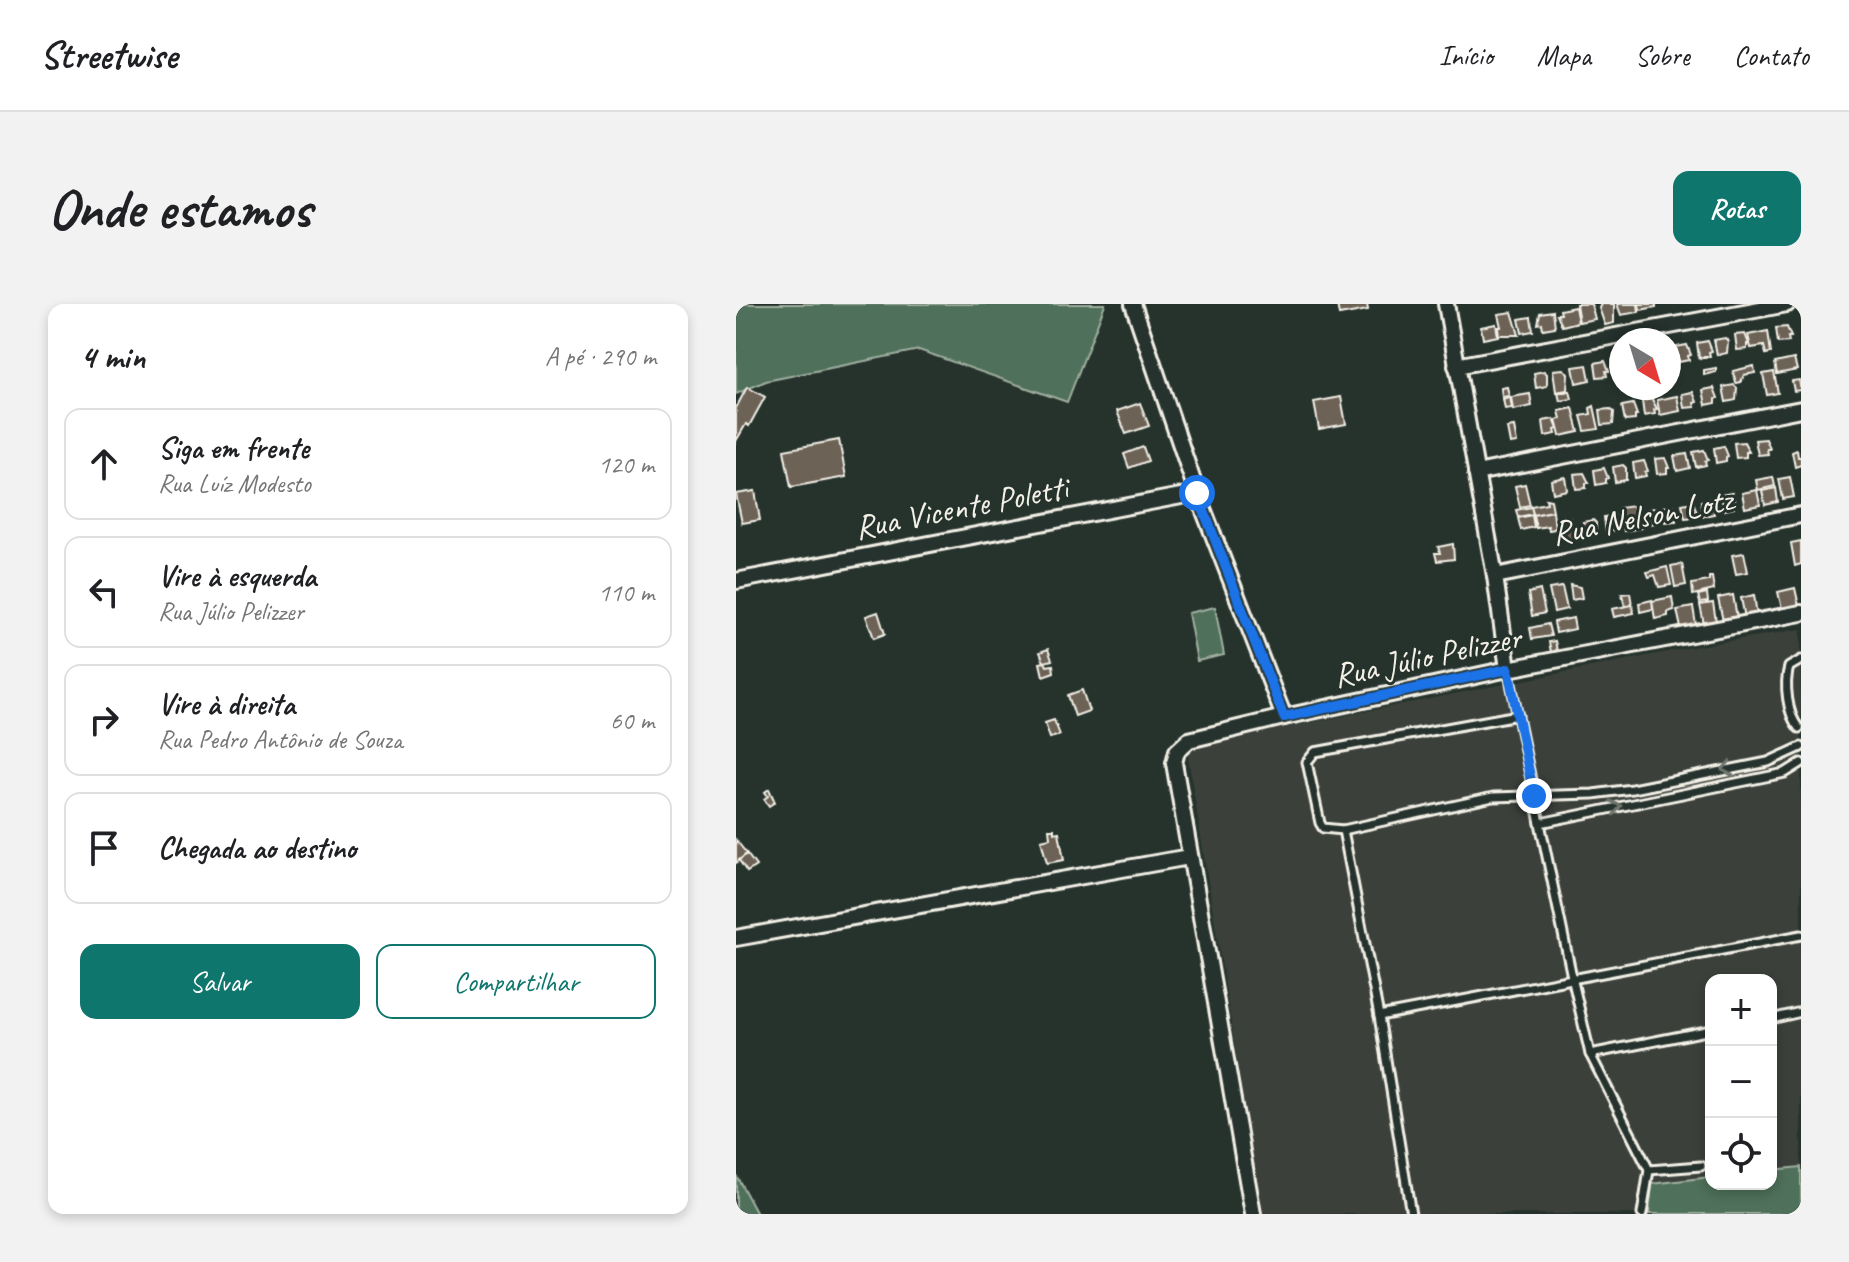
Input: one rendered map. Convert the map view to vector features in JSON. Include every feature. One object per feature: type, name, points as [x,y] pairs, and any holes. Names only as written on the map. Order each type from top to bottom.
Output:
[{"type":"street","points":[[1133,304],[1197,493],[1284,717]]},
{"type":"street","points":[[1446,304],[1495,576],[1508,669]]},
{"type":"street","points":[[1456,366],[1787,304]]},
{"type":"street","points":[[1476,473],[1801,409]]},
{"type":"street","name":"Rua Vicente Poletti","points":[[736,581],[1197,493]]},
{"type":"street","name":"Rua Nelson Lotz","points":[[1495,576],[1801,515]]},
{"type":"street","name":"Rua Júlio Pelizzer","points":[[1189,857],[1174,763],[1177,751],[1189,740],[1508,669],[1801,613]]},
{"type":"street","points":[[736,938],[1189,857],[1253,1214]]},
{"type":"lane","points":[[1518,715],[1315,752],[1307,762],[1320,823],[1323,828],[1343,830],[1493,797],[1593,794],[1768,762],[1801,744],[1800,726],[1791,718],[1787,674],[1789,667],[1801,660]]},
{"type":"lane","points":[[1508,669],[1590,1054],[1649,1170],[1642,1214]]},
{"type":"lane","points":[[1540,823],[1785,773],[1801,763]]},
{"type":"lane","points":[[1343,830],[1379,1016],[1411,1214]]},
{"type":"lane","points":[[1379,1016],[1801,935]]},
{"type":"lane","points":[[1777,1018],[1801,1012]]},
{"type":"lane","points":[[1590,1054],[1705,1031]]},
{"type":"lane","points":[[1649,1170],[1701,1166]]},
{"type":"shaded area","points":[[1801,629],[1801,1167],[1777,1169],[1777,974],[1705,974],[1705,1178],[1652,1184],[1649,1214],[1262,1214],[1187,751],[1192,746],[1692,647]]},
{"type":"green space","points":[[736,304],[1105,304],[1067,402],[919,350],[766,381],[736,394]]},
{"type":"green space","points":[[1215,607],[1224,655],[1197,661],[1188,613]]},
{"type":"green space","points":[[1801,1167],[1801,1214],[1649,1214],[1652,1184],[1705,1178],[1705,1190],[1777,1190],[1777,1169]]},
{"type":"green space","points":[[736,1175],[757,1214],[736,1214]]},
{"type":"building","points":[[1337,304],[1367,304],[1368,310],[1339,315]]},
{"type":"building","points":[[1576,304],[1591,304],[1595,319],[1579,322]]},
{"type":"building","points":[[1601,304],[1614,304],[1614,323],[1605,325],[1599,308]]},
{"type":"building","points":[[1617,304],[1638,304],[1639,312],[1621,315]]},
{"type":"building","points":[[1639,304],[1656,304],[1656,307],[1640,310]]},
{"type":"building","points":[[1575,307],[1578,322],[1562,326],[1557,314],[1561,314],[1560,310]]},
{"type":"building","points":[[1553,311],[1555,327],[1543,329],[1542,323],[1538,324],[1540,313]]},
{"type":"building","points":[[1512,312],[1519,335],[1499,335],[1498,314]]},
{"type":"building","points":[[1531,317],[1533,331],[1522,333],[1519,319]]},
{"type":"building","points":[[1496,324],[1498,336],[1483,339],[1481,327]]},
{"type":"building","points":[[1787,327],[1791,337],[1788,337],[1789,342],[1778,343],[1776,328]]},
{"type":"building","points":[[1768,331],[1771,353],[1766,354],[1764,346],[1751,348],[1748,335]]},
{"type":"building","points":[[1745,334],[1749,344],[1747,349],[1737,350],[1735,335]]},
{"type":"building","points":[[1725,338],[1728,341],[1727,353],[1717,355],[1714,340]]},
{"type":"building","points":[[1708,341],[1712,351],[1709,352],[1710,356],[1699,358],[1697,343]]},
{"type":"building","points":[[1687,345],[1691,355],[1688,356],[1689,360],[1681,362],[1681,346]]},
{"type":"building","points":[[1794,359],[1797,370],[1777,374],[1775,363]]},
{"type":"building","points":[[1605,361],[1609,371],[1606,371],[1607,376],[1597,377],[1595,363]]},
{"type":"building","points":[[1587,365],[1590,380],[1576,383],[1573,367]]},
{"type":"building","points":[[1754,366],[1755,373],[1744,375],[1741,382],[1736,383],[1733,371]]},
{"type":"building","points":[[1716,368],[1716,372],[1704,375],[1704,370]]},
{"type":"building","points":[[1563,369],[1568,373],[1567,390],[1556,392],[1553,370]]},
{"type":"building","points":[[1544,371],[1547,386],[1536,388],[1534,373]]},
{"type":"building","points":[[1774,372],[1778,393],[1767,395],[1763,374]]},
{"type":"building","points":[[1799,380],[1801,390],[1794,391],[1792,381]]},
{"type":"building","points":[[1734,385],[1737,388],[1736,400],[1726,402],[1723,387]]},
{"type":"building","points":[[747,387],[765,397],[749,426],[746,424],[736,441],[736,408]]},
{"type":"building","points":[[1507,387],[1509,396],[1502,397],[1501,388]]},
{"type":"building","points":[[1714,388],[1718,398],[1716,403],[1706,405],[1703,390]]},
{"type":"building","points":[[1570,391],[1572,399],[1560,401],[1558,393]]},
{"type":"building","points":[[1693,392],[1697,402],[1694,403],[1695,407],[1684,408],[1682,394]]},
{"type":"building","points":[[1530,394],[1532,406],[1513,410],[1511,397]]},
{"type":"building","points":[[1341,397],[1346,424],[1319,429],[1314,402]]},
{"type":"building","points":[[1510,397],[1512,408],[1505,409],[1503,399]]},
{"type":"building","points":[[1652,400],[1657,409],[1654,410],[1655,414],[1644,416],[1642,401]]},
{"type":"building","points":[[1657,400],[1678,400],[1680,411],[1660,415]]},
{"type":"building","points":[[1140,403],[1149,426],[1126,434],[1117,411]]},
{"type":"building","points":[[1633,404],[1637,415],[1635,420],[1625,421],[1622,406]]},
{"type":"building","points":[[1594,406],[1599,429],[1585,431],[1581,416],[1591,414],[1590,408]]},
{"type":"building","points":[[1573,408],[1579,432],[1560,436],[1556,420],[1561,419],[1559,411]]},
{"type":"building","points":[[1610,409],[1614,412],[1613,424],[1602,425],[1600,410]]},
{"type":"building","points":[[1554,419],[1558,429],[1555,430],[1556,434],[1545,436],[1543,421]]},
{"type":"building","points":[[1514,427],[1517,443],[1510,444],[1507,428]]},
{"type":"building","points":[[1766,439],[1770,449],[1767,449],[1768,454],[1758,455],[1755,440]]},
{"type":"building","points":[[839,440],[846,477],[791,487],[784,450]]},
{"type":"building","points":[[1744,442],[1749,452],[1746,452],[1746,457],[1736,458],[1734,443]]},
{"type":"building","points":[[1724,446],[1728,456],[1726,461],[1716,463],[1714,448]]},
{"type":"building","points":[[1143,447],[1148,461],[1129,468],[1124,454]]},
{"type":"building","points":[[1704,450],[1708,460],[1705,461],[1706,465],[1696,467],[1693,452]]},
{"type":"building","points":[[1797,450],[1801,465],[1795,467],[1792,452]]},
{"type":"building","points":[[1687,454],[1690,468],[1677,471],[1674,456]]},
{"type":"building","points":[[1665,458],[1669,468],[1667,473],[1657,474],[1655,459]]},
{"type":"building","points":[[1644,461],[1648,471],[1645,472],[1646,476],[1635,478],[1633,463]]},
{"type":"building","points":[[1623,465],[1626,480],[1615,482],[1613,467]]},
{"type":"building","points":[[1604,468],[1608,478],[1606,483],[1596,485],[1594,470]]},
{"type":"building","points":[[1584,473],[1589,483],[1586,483],[1586,488],[1576,489],[1574,474]]},
{"type":"building","points":[[1565,477],[1567,490],[1553,493],[1551,480]]},
{"type":"building","points":[[1773,477],[1775,486],[1758,490],[1756,480]]},
{"type":"building","points":[[1790,477],[1794,497],[1783,499],[1779,479]]},
{"type":"building","points":[[1525,484],[1530,505],[1520,507],[1515,486]]},
{"type":"building","points":[[1776,488],[1778,502],[1765,505],[1762,491]]},
{"type":"building","points":[[1757,490],[1760,505],[1745,508],[1742,493]]},
{"type":"building","points":[[755,491],[760,520],[742,523],[736,494]]},
{"type":"building","points":[[1732,493],[1736,504],[1733,504],[1734,508],[1724,510],[1721,495]]},
{"type":"building","points":[[1546,499],[1551,500],[1553,511],[1533,515],[1531,506],[1547,503]]},
{"type":"building","points":[[1712,499],[1715,502],[1714,514],[1703,516],[1701,501]]},
{"type":"building","points":[[1693,502],[1697,512],[1694,513],[1695,517],[1685,518],[1682,504]]},
{"type":"building","points":[[1633,506],[1641,528],[1624,531],[1619,508]]},
{"type":"building","points":[[1674,506],[1677,509],[1676,521],[1665,522],[1663,507]]},
{"type":"building","points":[[1531,507],[1533,514],[1518,517],[1516,510]]},
{"type":"building","points":[[1655,508],[1659,518],[1657,523],[1647,524],[1645,510]]},
{"type":"building","points":[[1553,511],[1555,529],[1549,530],[1548,526],[1536,528],[1533,515]]},
{"type":"building","points":[[1532,515],[1534,527],[1521,530],[1518,518]]},
{"type":"building","points":[[1614,515],[1617,530],[1606,532],[1604,517]]},
{"type":"building","points":[[1570,518],[1574,538],[1564,540],[1560,520]]},
{"type":"building","points":[[1593,520],[1596,535],[1585,537],[1583,522]]},
{"type":"building","points":[[1801,541],[1801,564],[1795,566],[1791,543]]},
{"type":"building","points":[[1453,544],[1454,559],[1437,561],[1435,553],[1440,553],[1438,547]]},
{"type":"building","points":[[1744,553],[1748,572],[1736,574],[1732,555]]},
{"type":"building","points":[[1682,564],[1686,585],[1675,587],[1671,566]]},
{"type":"building","points":[[1667,567],[1671,585],[1659,587],[1655,575],[1649,577],[1647,572]]},
{"type":"building","points":[[1712,577],[1714,590],[1693,595],[1692,584],[1709,581]]},
{"type":"building","points":[[1570,585],[1580,587],[1582,598],[1572,600]]},
{"type":"building","points":[[1562,587],[1567,609],[1554,612],[1549,589]]},
{"type":"building","points":[[1795,588],[1799,606],[1782,609],[1778,592]]},
{"type":"building","points":[[1540,590],[1545,613],[1532,616],[1528,593]]},
{"type":"building","points":[[1630,593],[1632,605],[1625,607],[1622,594]]},
{"type":"building","points":[[1707,593],[1708,602],[1700,603],[1698,595]]},
{"type":"building","points":[[1733,595],[1737,618],[1723,621],[1718,598]]},
{"type":"building","points":[[1754,595],[1757,615],[1745,618],[1741,598]]},
{"type":"building","points":[[1672,597],[1674,610],[1668,612],[1668,616],[1655,619],[1652,601]]},
{"type":"building","points":[[1652,600],[1653,609],[1640,612],[1639,603]]},
{"type":"building","points":[[1713,603],[1716,621],[1704,624],[1700,605]]},
{"type":"building","points":[[1632,605],[1634,613],[1614,617],[1612,609]]},
{"type":"building","points":[[1693,607],[1696,625],[1681,628],[1677,610]]},
{"type":"building","points":[[878,612],[885,634],[874,638],[866,616]]},
{"type":"building","points":[[1573,618],[1575,629],[1556,633],[1554,622]]},
{"type":"building","points":[[1548,624],[1551,636],[1532,639],[1530,628]]},
{"type":"building","points":[[1555,641],[1558,656],[1552,657],[1549,642]]},
{"type":"building","points":[[1048,649],[1052,660],[1044,662],[1040,652]]},
{"type":"building","points":[[1045,662],[1047,666],[1053,665],[1054,672],[1043,676],[1040,663]]},
{"type":"building","points":[[1082,690],[1089,711],[1075,716],[1068,695]]},
{"type":"building","points":[[1054,720],[1060,735],[1050,738],[1045,723]]},
{"type":"building","points":[[769,789],[775,802],[769,806],[764,799]]},
{"type":"building","points":[[1049,829],[1059,832],[1064,860],[1047,863],[1041,840],[1050,838]]},
{"type":"building","points":[[736,840],[747,854],[736,863]]},
{"type":"building","points":[[747,854],[756,866],[747,872],[739,860]]},
{"type":"route","points":[[1197,493],[1284,717],[1508,669],[1534,796]]}]
